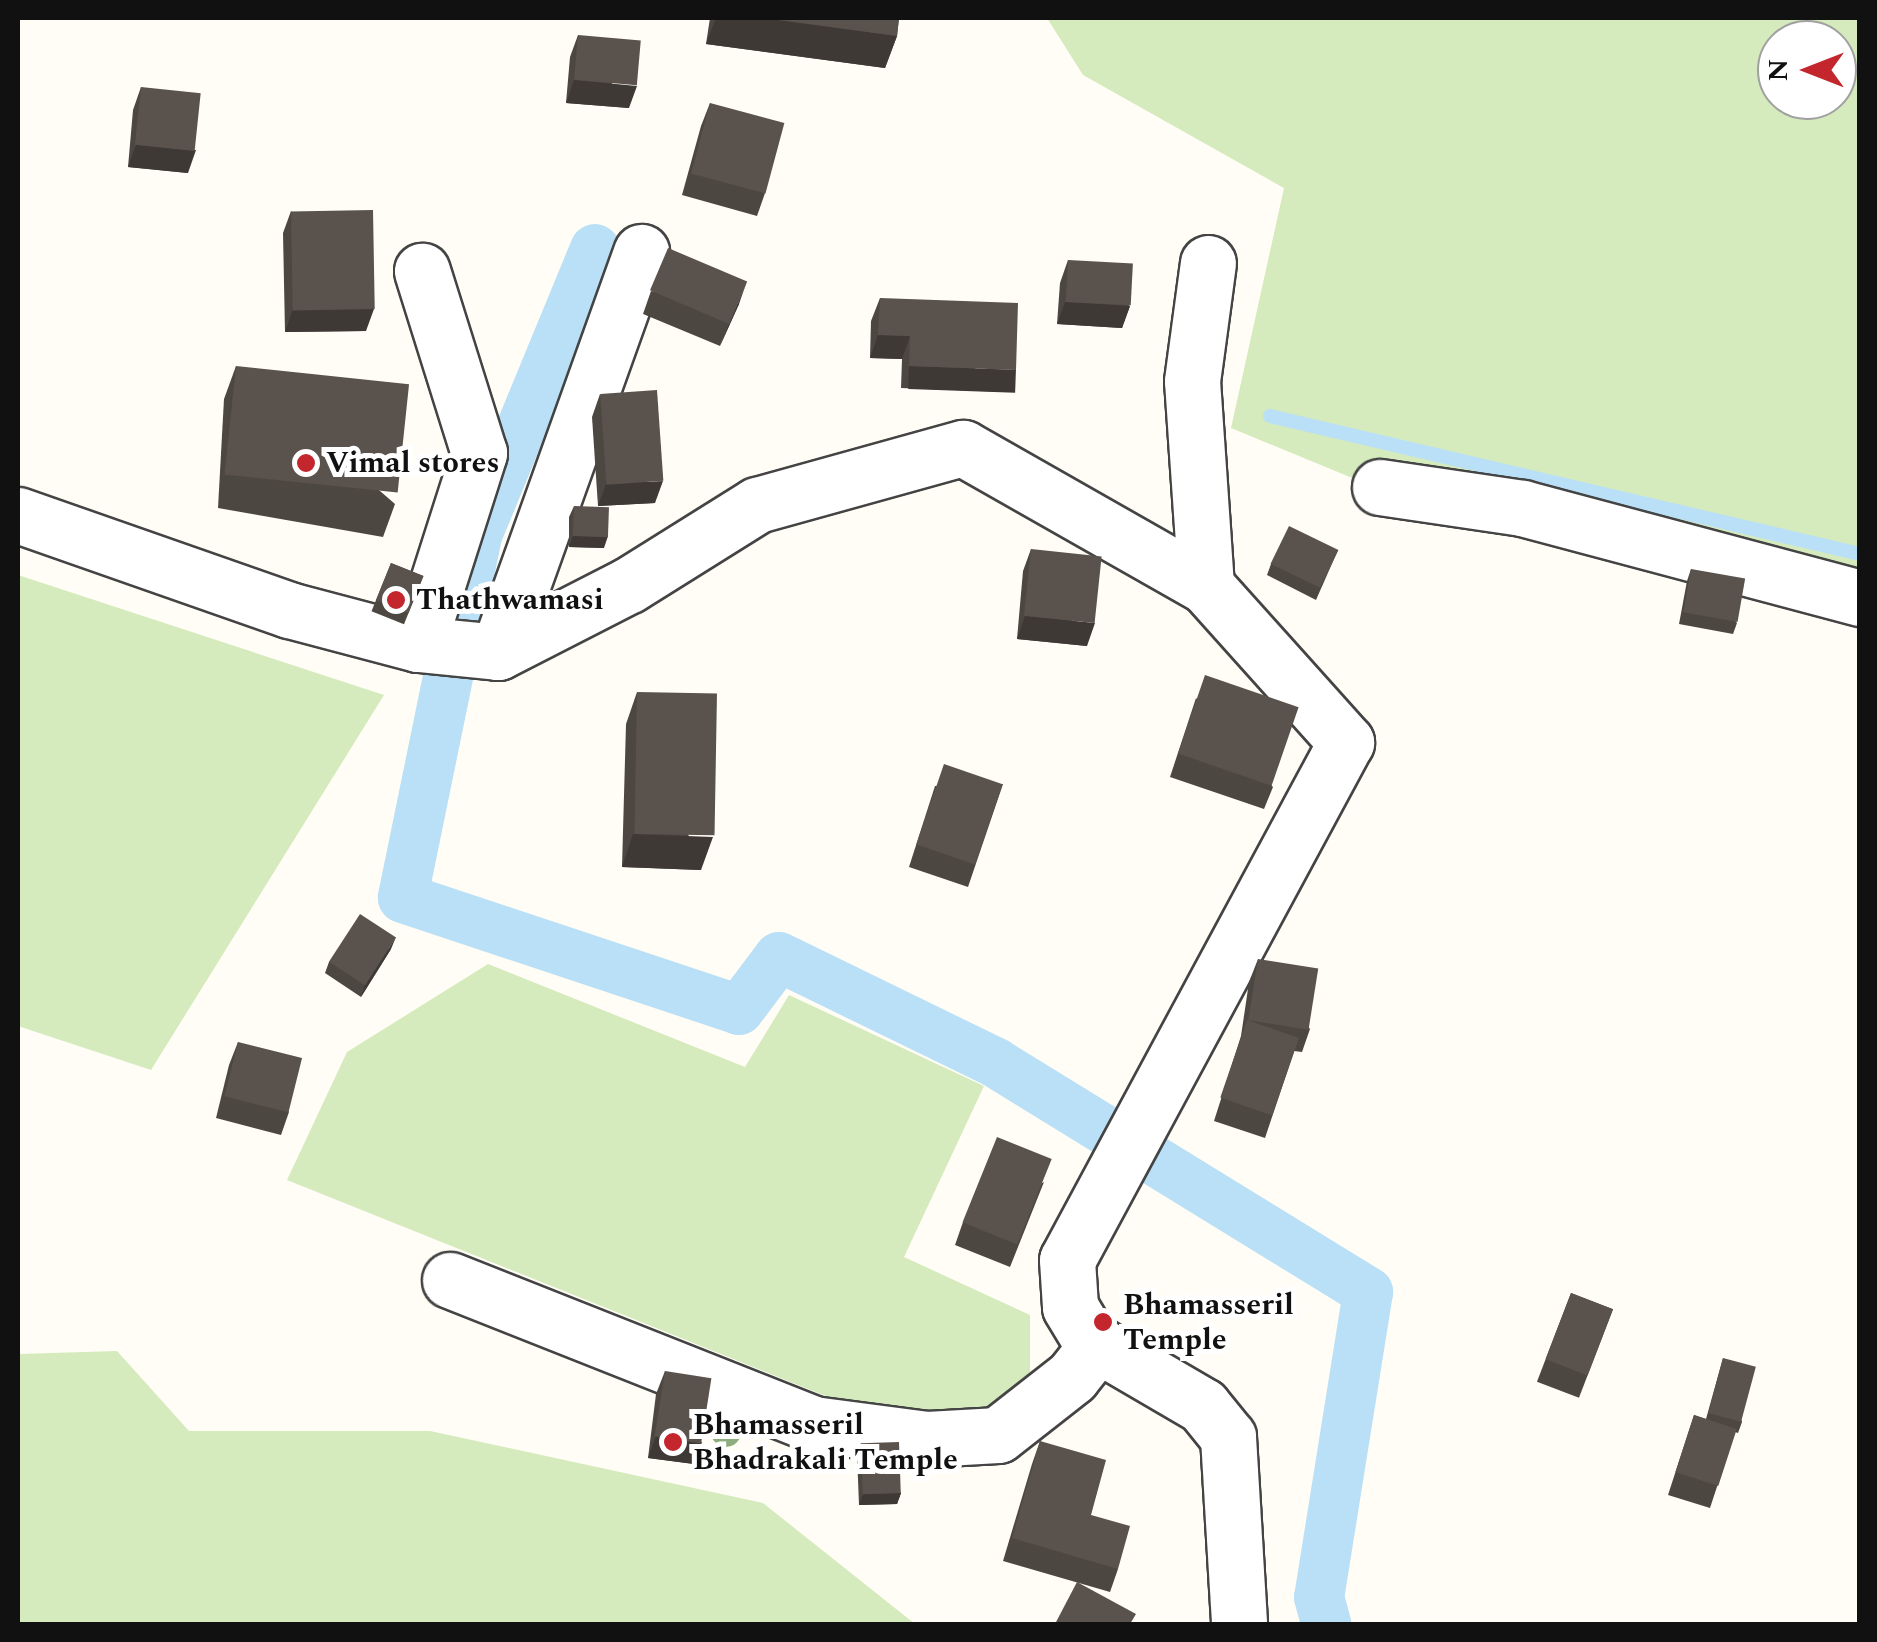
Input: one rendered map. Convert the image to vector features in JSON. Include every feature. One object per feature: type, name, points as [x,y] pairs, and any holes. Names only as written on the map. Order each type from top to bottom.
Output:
[{"type":"street","points":[[455,648],[641,252]]},
{"type":"street","points":[[1206,586],[1192,382],[1208,263]]},
{"type":"street","points":[[422,271],[479,453],[455,648]]},
{"type":"street","points":[[18,515],[289,610],[455,648],[630,586],[757,505],[963,448],[1206,586],[1346,742],[1068,1260],[1070,1307],[1098,1344],[1204,1406],[1228,1437],[1239,1624]]},
{"type":"street","points":[[1380,486],[1522,508],[1860,598]]},
{"type":"street","points":[[450,1280],[813,1424],[927,1439],[998,1435],[1072,1377],[1098,1344]]},
{"type":"green space","points":[[1047,18],[1859,18],[1859,627],[1432,511],[1231,428],[1284,188],[1083,75]]},
{"type":"green space","points":[[18,575],[384,695],[151,1070],[18,1026]]},
{"type":"green space","points":[[488,964],[745,1067],[789,995],[984,1086],[904,1257],[1030,1315],[1030,1395],[956,1423],[858,1409],[287,1180],[347,1052]]},
{"type":"green space","points":[[117,1351],[189,1431],[430,1431],[763,1503],[915,1624],[18,1624],[18,1354]]},
{"type":"building","points":[[764,18],[899,18],[897,36]]},
{"type":"building","points":[[578,35],[641,40],[637,85],[574,80]]},
{"type":"building","points":[[141,87],[201,93],[195,151],[135,145]]},
{"type":"building","points":[[710,103],[784,123],[765,193],[691,174]]},
{"type":"building","points":[[373,210],[375,309],[293,310],[291,211]]},
{"type":"building","points":[[668,248],[747,282],[729,324],[650,290]]},
{"type":"building","points":[[1068,260],[1133,263],[1131,305],[1066,302]]},
{"type":"building","points":[[880,298],[1018,303],[1016,370],[909,366],[910,336],[878,335]]},
{"type":"building","name":"Vimal stores","points":[[236,366],[409,384],[398,493],[225,474]]},
{"type":"building","points":[[657,390],[663,481],[606,485],[600,394]]},
{"type":"building","points":[[574,506],[609,507],[608,537],[573,536]]},
{"type":"building","points":[[1289,526],[1338,550],[1320,588],[1271,564]]},
{"type":"building","points":[[1031,549],[1102,556],[1095,623],[1024,616]]},
{"type":"building","name":"Thathwamasi","points":[[391,563],[423,576],[408,613],[376,600]]},
{"type":"building","points":[[1691,569],[1745,579],[1738,622],[1683,612]]},
{"type":"building","points":[[1205,675],[1299,707],[1272,786],[1178,753]]},
{"type":"building","points":[[637,692],[717,693],[715,835],[635,834]]},
{"type":"building","points":[[944,764],[1003,784],[975,865],[916,844]]},
{"type":"building","points":[[360,914],[396,937],[365,985],[329,962]]},
{"type":"building","points":[[1258,959],[1318,969],[1309,1030],[1248,1020]]},
{"type":"building","points":[[1247,1020],[1299,1038],[1272,1115],[1220,1098]]},
{"type":"building","points":[[238,1042],[302,1058],[288,1112],[224,1096]]},
{"type":"building","points":[[997,1137],[1052,1159],[1017,1244],[963,1222]]},
{"type":"building","points":[[1571,1293],[1613,1309],[1588,1375],[1546,1359]]},
{"type":"building","points":[[1723,1358],[1756,1367],[1741,1422],[1708,1413]]},
{"type":"building","points":[[665,1371],[711,1378],[701,1444],[655,1436]]},
{"type":"building","points":[[1694,1415],[1737,1429],[1718,1486],[1675,1472]]},
{"type":"building","points":[[1040,1441],[1106,1460],[1091,1515],[1130,1526],[1118,1569],[1012,1538]]},
{"type":"building","points":[[899,1442],[901,1493],[863,1494],[861,1443]]},
{"type":"building","points":[[1077,1582],[1136,1614],[1130,1624],[1055,1624]]},
{"type":"waterway","points":[[595,249],[477,536],[403,898],[739,1010],[779,957],[996,1063],[1368,1292],[1319,1597],[1326,1624]]},
{"type":"waterway","points":[[1270,416],[1860,554]]},
{"type":"place","name":"Vimal stores","points":[[306,463]]},
{"type":"place","name":"Thathwamasi","points":[[396,600]]},
{"type":"place","name":"Bhamasseril Temple","points":[[1103,1322]]},
{"type":"place","name":"Bhamasseril Bhadrakali Temple","points":[[673,1442]]}]
